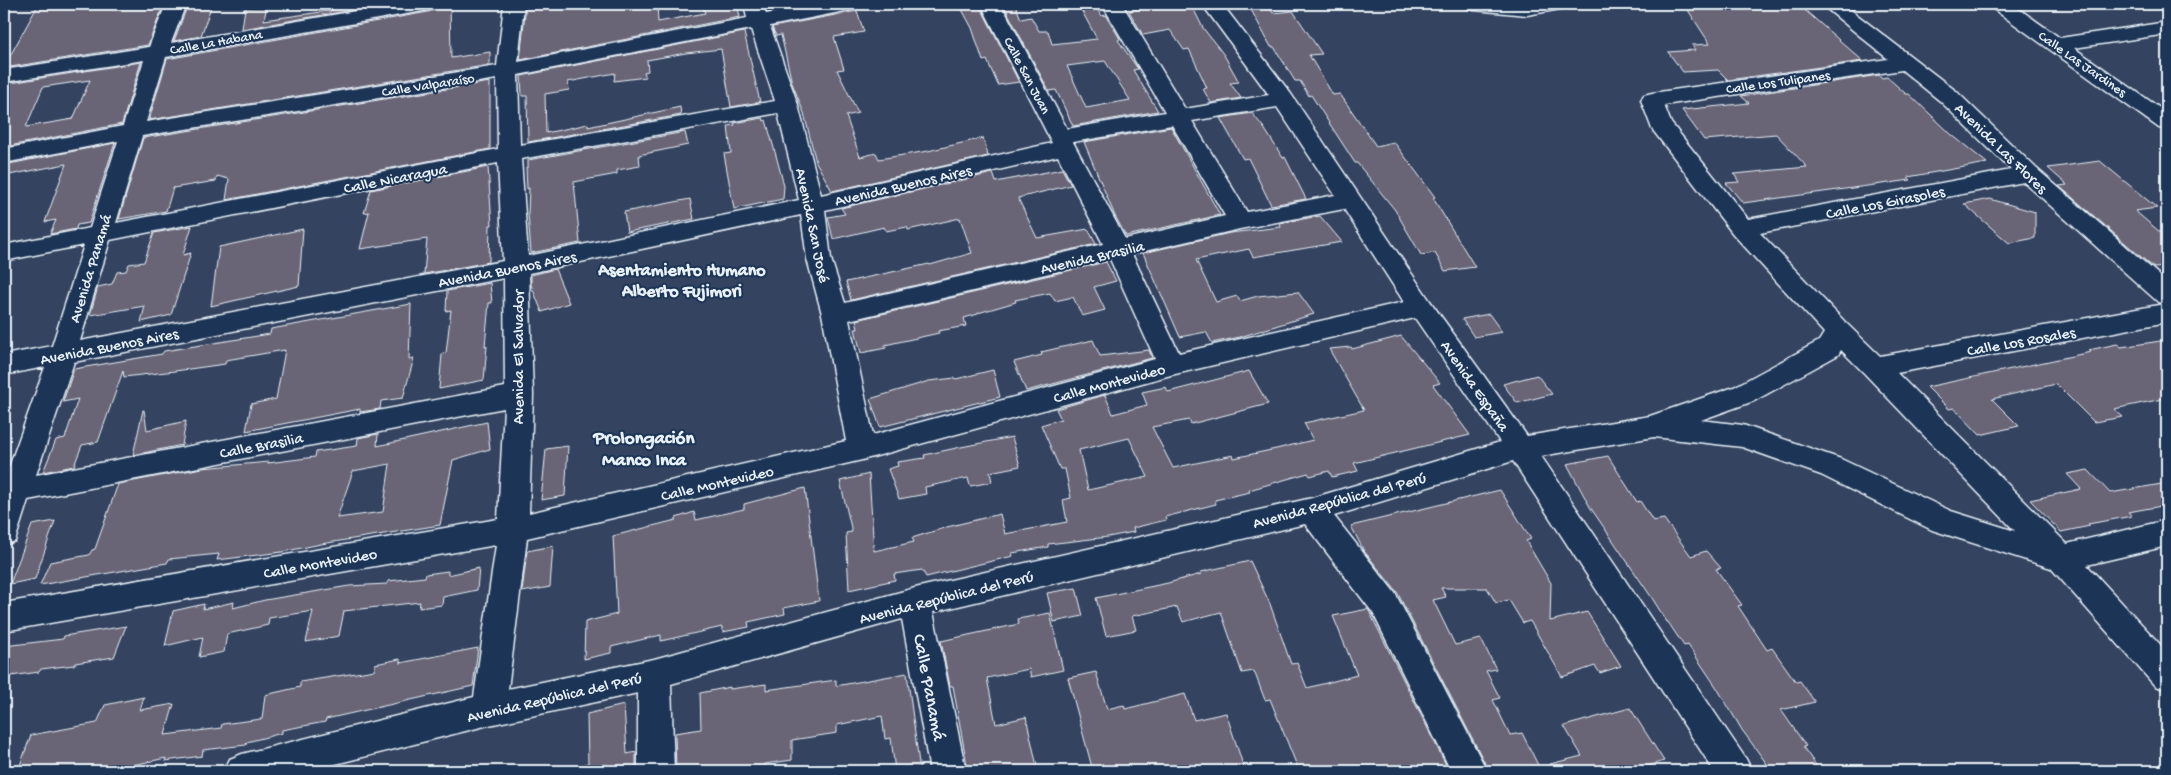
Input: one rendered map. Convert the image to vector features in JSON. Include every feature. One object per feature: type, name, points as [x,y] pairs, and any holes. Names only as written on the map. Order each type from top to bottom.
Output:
[{"type":"street","name":"Avenida Panamá","points":[[4,532],[10,491],[63,353],[157,52],[176,4]]},
{"type":"street","name":"Calle La Habana","points":[[4,76],[157,52],[428,4]]},
{"type":"street","name":"Avenida El Salvador","points":[[489,709],[513,529],[519,395],[516,267],[509,154],[507,71],[514,4]]},
{"type":"street","name":"Calle Valparaíso","points":[[4,156],[133,131],[507,71],[756,12],[850,4]]},
{"type":"street","name":"Calle San Juan","points":[[991,4],[1118,250],[1171,365]]},
{"type":"street","points":[[1115,4],[1177,116],[1240,221]]},
{"type":"street","name":"Avenida España","points":[[1212,4],[1283,99],[1421,307],[1520,448],[1734,771]]},
{"type":"street","points":[[1474,4],[1527,9],[1558,4]]},
{"type":"street","name":"Avenida Las Flores","points":[[1831,4],[1948,96],[2029,174],[2167,296]]},
{"type":"street","name":"Calle Las Jardines","points":[[1998,4],[2058,44],[2167,123]]},
{"type":"street","name":"Avenida San José","points":[[756,12],[787,105],[812,205],[819,259],[835,314],[862,449]]},
{"type":"street","points":[[2058,44],[2167,28]]},
{"type":"street","name":"Calle Los Tulipanes","points":[[1742,228],[1660,124],[1652,100],[1904,63]]},
{"type":"street","name":"Avenida Buenos Aires","points":[[4,365],[516,267],[812,205],[1063,142],[1177,116],[1283,99]]},
{"type":"street","name":"Calle Nicaragua","points":[[4,253],[509,154],[787,105]]},
{"type":"street","name":"Calle Los Girasoles","points":[[1742,228],[2029,174]]},
{"type":"street","name":"Avenida Brasilia","points":[[835,314],[1240,221],[1350,200]]},
{"type":"street","points":[[1742,228],[1838,331],[2061,558],[2167,675]]},
{"type":"street","name":"Calle Montevideo","points":[[4,617],[513,529],[862,449],[1171,365],[1421,307]]},
{"type":"street","name":"Calle Los Rosales","points":[[1875,367],[2167,313]]},
{"type":"street","points":[[1651,426],[1744,394],[1829,348],[1838,331]]},
{"type":"street","name":"Calle Brasilia","points":[[10,491],[519,395]]},
{"type":"street","points":[[1651,426],[1743,436],[1831,467],[1943,521],[2061,558],[2167,533]]},
{"type":"street","name":"Avenida República del Perú","points":[[242,771],[489,709],[654,674],[915,602],[1312,510],[1520,448],[1651,426]]},
{"type":"street","points":[[1312,510],[1384,604],[1469,771]]},
{"type":"street","name":"Calle Panamá","points":[[915,602],[948,771]]},
{"type":"street","points":[[654,674],[656,771]]},
{"type":"building","points":[[164,4],[148,45],[4,68],[4,57],[10,56],[38,5]]},
{"type":"building","points":[[188,4],[212,4],[201,36],[174,41]]},
{"type":"building","points":[[357,4],[386,4],[242,29],[245,8],[267,5],[264,20],[357,7]]},
{"type":"building","points":[[440,4],[450,4],[451,58],[490,52],[490,65],[149,120],[167,59],[428,12],[436,9]]},
{"type":"building","points":[[526,4],[657,4],[658,22],[705,13],[702,4],[737,4],[740,17],[520,60]]},
{"type":"building","points":[[764,4],[808,4],[767,12]]},
{"type":"building","points":[[959,4],[979,4],[1019,82],[998,85],[987,60],[983,61],[972,28]]},
{"type":"building","points":[[1003,4],[1015,4],[1021,19],[1031,17],[1039,31],[1048,31],[1052,44],[1097,39],[1078,4],[1093,4],[1102,16],[1106,15],[1120,39],[1118,40],[1138,69],[1133,70],[1158,111],[1073,126],[1056,90],[1049,91]],"holes":[[[1105,61],[1130,100],[1086,108],[1067,66]]]},
{"type":"building","points":[[1169,4],[1171,6],[1191,4],[1203,28],[1224,55],[1239,82],[1230,83],[1241,98],[1211,103],[1203,89],[1207,88],[1189,49],[1184,50],[1170,30],[1143,35],[1129,11]]},
{"type":"building","points":[[1248,4],[1267,4],[1273,13],[1293,11],[1322,54],[1309,55],[1333,95],[1340,94],[1376,146],[1394,142],[1435,197],[1433,198],[1475,267],[1445,271],[1435,253],[1421,255],[1395,210],[1357,163],[1355,163],[1311,95],[1309,96],[1300,81],[1295,81],[1274,47],[1271,47]]},
{"type":"building","points":[[1684,4],[1798,4],[1863,61],[1728,80],[1718,70],[1683,72],[1668,52],[1695,50],[1692,45],[1710,44]]},
{"type":"building","points":[[857,11],[864,32],[834,37],[844,69],[837,70],[858,113],[846,116],[860,157],[876,153],[879,159],[928,151],[983,138],[988,156],[832,191],[816,162],[804,113],[792,83],[781,35],[776,36],[772,27]]},
{"type":"building","points":[[744,32],[760,102],[731,107],[721,49],[686,53],[647,60],[648,71],[644,72],[646,77],[614,81],[615,73],[568,82],[569,90],[545,94],[546,133],[588,124],[588,127],[680,107],[681,115],[528,142],[527,96],[522,96],[521,76]]},
{"type":"building","points":[[141,62],[122,124],[4,147],[4,84]],"holes":[[[90,80],[73,119],[26,127],[43,87]]]},
{"type":"building","points":[[1879,75],[1882,78],[1887,77],[1906,94],[1909,94],[1952,135],[1987,163],[1908,177],[1911,180],[1743,203],[1726,183],[1739,182],[1734,174],[1807,167],[1776,134],[1704,140],[1682,110],[1749,103],[1741,96]]},
{"type":"building","points":[[490,82],[490,149],[226,200],[229,179],[217,176],[216,181],[173,188],[166,211],[119,219],[143,138]]},
{"type":"building","points":[[1252,113],[1283,158],[1285,157],[1306,199],[1271,205],[1248,158],[1243,159],[1220,118]]},
{"type":"building","points":[[763,118],[764,121],[766,120],[784,186],[783,199],[734,209],[724,154],[731,153],[728,126],[735,125],[734,123]]},
{"type":"building","points":[[1171,127],[1220,215],[1126,236],[1115,216],[1084,142]]},
{"type":"building","points":[[685,132],[688,145],[639,155],[640,166],[617,170],[617,174],[574,182],[580,243],[531,253],[528,214],[529,188],[527,189],[526,167],[528,167],[528,160]]},
{"type":"building","points":[[115,143],[89,223],[77,225],[76,229],[50,234],[56,220],[45,222],[66,164],[4,176],[4,165]]},
{"type":"building","points":[[2100,161],[2157,208],[2135,211],[2167,238],[2167,267],[2154,268],[2059,186],[2067,185],[2048,168]]},
{"type":"building","points":[[488,167],[492,225],[490,225],[489,262],[424,274],[427,239],[360,249],[369,212],[364,213],[371,190]]},
{"type":"building","points":[[1062,169],[1071,185],[1018,198],[1037,238],[1088,229],[1096,244],[851,300],[846,282],[930,265],[972,253],[960,218],[908,230],[907,227],[886,231],[884,227],[833,239],[828,217],[845,214],[841,208],[993,173],[996,182]]},
{"type":"building","points":[[690,199],[694,219],[627,232],[624,212]]},
{"type":"building","points":[[1990,199],[2035,212],[2035,238],[2009,243],[1964,204]]},
{"type":"building","points":[[1320,216],[1342,242],[1253,257],[1249,249],[1196,260],[1216,302],[1237,296],[1240,301],[1258,296],[1298,292],[1314,314],[1240,337],[1212,343],[1206,332],[1180,337],[1143,253],[1230,233],[1281,227],[1280,223]]},
{"type":"building","points":[[192,226],[183,255],[191,253],[171,315],[141,322],[145,306],[90,315],[98,287],[112,284],[117,272],[126,271],[129,264],[144,262],[154,233]]},
{"type":"building","points":[[303,229],[299,286],[211,306],[219,247]]},
{"type":"building","points":[[1106,262],[1116,281],[1094,287],[1105,310],[1082,316],[1073,297],[1055,301],[1050,293],[1015,300],[1016,302],[964,318],[966,326],[938,331],[939,333],[885,345],[886,348],[861,353],[855,329],[858,329],[856,320]]},
{"type":"building","points":[[555,269],[569,303],[542,312],[531,285],[531,275]]},
{"type":"building","points":[[490,283],[492,303],[489,303],[484,380],[439,389],[442,354],[446,353],[451,310],[446,311],[447,291]]},
{"type":"building","points":[[411,304],[409,359],[414,358],[403,398],[381,401],[380,409],[360,412],[360,409],[246,431],[251,404],[276,399],[285,350],[226,360],[225,364],[175,371],[124,377],[123,371],[98,442],[82,445],[74,466],[43,472],[56,440],[65,438],[78,399],[63,402],[74,369],[162,354],[164,351],[270,334],[271,329]]},
{"type":"building","points":[[1489,314],[1502,332],[1474,337],[1462,319]]},
{"type":"building","points":[[1401,336],[1440,383],[1433,385],[1470,435],[1354,463],[1358,471],[1332,477],[1329,471],[1310,476],[1308,473],[1249,490],[1250,492],[1215,500],[1216,504],[1165,517],[1166,520],[1133,528],[1134,532],[1048,544],[1048,547],[1012,553],[1013,556],[926,577],[922,570],[894,574],[895,580],[849,590],[846,533],[852,532],[840,481],[869,474],[874,551],[914,542],[912,538],[1000,514],[1005,534],[1067,522],[1063,500],[1071,498],[1065,469],[1060,469],[1041,425],[1061,419],[1056,409],[1105,395],[1113,414],[1147,405],[1142,392],[1166,387],[1168,392],[1249,371],[1268,404],[1191,424],[1189,420],[1152,427],[1173,468],[1233,455],[1234,458],[1313,440],[1304,423],[1364,410],[1329,349],[1351,347],[1352,349]],"holes":[[[1129,438],[1148,477],[1088,490],[1079,450]]]},
{"type":"building","points":[[1093,340],[1100,356],[1149,350],[1152,358],[1026,391],[1014,362],[1042,355],[1041,352]]},
{"type":"building","points":[[2167,340],[2167,398],[2114,409],[2123,417],[2094,422],[2056,384],[1992,399],[2019,426],[1980,435],[1954,408],[1949,409],[1927,387],[2091,352],[2089,350],[2117,344],[2121,347]]},
{"type":"building","points":[[993,370],[1000,397],[880,427],[870,399],[929,381],[956,379]]},
{"type":"building","points":[[1537,375],[1552,394],[1517,403],[1503,384]]},
{"type":"building","points":[[143,410],[147,430],[186,421],[182,445],[133,455]]},
{"type":"building","points":[[487,422],[490,449],[453,460],[440,525],[282,552],[217,560],[219,554],[169,559],[167,563],[40,585],[50,562],[89,555],[95,549],[118,484],[202,468],[315,457],[316,452],[357,446],[358,438],[378,434],[377,446]],"holes":[[[390,464],[383,512],[337,518],[353,471]]]},
{"type":"building","points":[[1012,437],[1020,466],[990,472],[992,482],[970,486],[968,478],[925,487],[926,494],[899,499],[888,469],[898,466],[897,462],[925,458],[924,455]]},
{"type":"building","points":[[568,446],[565,496],[541,500],[546,449]]},
{"type":"building","points":[[1608,456],[1637,502],[1640,501],[1653,521],[1664,519],[1691,556],[1706,551],[1721,568],[1716,569],[1742,605],[1738,606],[1767,650],[1772,648],[1796,682],[1800,681],[1815,702],[1781,710],[1806,746],[1803,747],[1820,771],[1772,771],[1742,730],[1688,645],[1684,646],[1667,622],[1590,507],[1567,464]]},
{"type":"building","points":[[2088,470],[2110,493],[2167,483],[2167,505],[2128,512],[2132,516],[2088,524],[2090,526],[2061,532],[2030,500],[2081,489],[2067,474]]},
{"type":"building","points":[[805,488],[819,601],[784,608],[785,614],[748,622],[749,627],[723,632],[722,627],[661,641],[661,635],[611,647],[611,653],[584,659],[585,622],[617,614],[613,536],[676,520],[676,518],[694,512],[696,520],[744,509],[744,504]]},
{"type":"building","points":[[1500,490],[1531,539],[1526,541],[1551,583],[1550,621],[1587,612],[1621,666],[1600,673],[1595,666],[1562,677],[1530,621],[1523,623],[1509,600],[1496,603],[1487,588],[1441,588],[1446,597],[1433,600],[1455,645],[1481,639],[1496,669],[1486,671],[1500,698],[1493,700],[1510,735],[1522,733],[1541,771],[1489,771],[1397,592],[1364,551],[1351,526]]},
{"type":"building","points":[[55,521],[35,579],[10,584],[32,525]]},
{"type":"building","points":[[553,546],[550,587],[522,592],[527,551]]},
{"type":"building","points":[[1250,561],[1270,604],[1291,664],[1297,663],[1307,688],[1357,675],[1333,616],[1368,609],[1449,771],[1299,771],[1270,699],[1265,700],[1254,671],[1242,673],[1221,612],[1183,622],[1177,607],[1132,616],[1136,630],[1106,636],[1096,598],[1168,583],[1201,574],[1201,572]]},
{"type":"building","points":[[479,568],[477,590],[443,597],[442,605],[419,608],[420,602],[344,611],[339,636],[306,642],[313,611],[269,618],[268,625],[227,634],[224,652],[199,657],[203,637],[165,646],[173,611],[204,604],[203,609],[234,602],[233,608],[265,600],[349,586],[387,584],[388,581],[425,577],[426,574],[448,571],[448,575]]},
{"type":"building","points":[[1076,588],[1083,616],[1054,622],[1047,593]]},
{"type":"building","points":[[1050,613],[1063,670],[1031,677],[1029,669],[987,678],[996,724],[1026,717],[1038,771],[968,771],[953,686],[950,686],[941,641],[1019,624],[1018,619]]},
{"type":"building","points":[[126,626],[114,657],[4,677],[4,646],[63,639],[64,636]]},
{"type":"building","points":[[478,648],[473,686],[326,719],[325,722],[282,730],[282,733],[247,742],[246,745],[203,750],[202,756],[165,761],[166,758],[123,767],[122,770],[114,771],[18,771],[31,735],[97,723],[105,705],[144,697],[140,710],[174,704],[165,735],[221,728],[222,724],[262,719],[265,695],[300,687],[300,682],[375,670],[375,664],[400,659],[400,663]]},
{"type":"building","points":[[1096,672],[1107,709],[1124,705],[1125,709],[1185,694],[1194,720],[1226,713],[1245,771],[1093,771],[1068,678]]},
{"type":"building","points":[[907,673],[920,771],[895,771],[891,738],[885,739],[882,716],[837,725],[837,733],[792,740],[792,760],[765,764],[765,767],[733,771],[676,771],[675,733],[701,729],[700,693],[730,687],[730,689],[766,684],[766,690],[836,680],[836,686]]},
{"type":"building","points":[[624,705],[627,754],[636,752],[636,771],[586,771],[585,764],[588,763],[587,714]]},
{"type":"building","points":[[1630,708],[1664,761],[1631,771],[1551,771],[1550,764],[1582,756],[1564,726]]},
{"type":"district","name":"Asentamiento Humano Alberto Fujimori","points":[[682,279]]},
{"type":"district","name":"Prolongación Manco Inca","points":[[644,447]]}]
